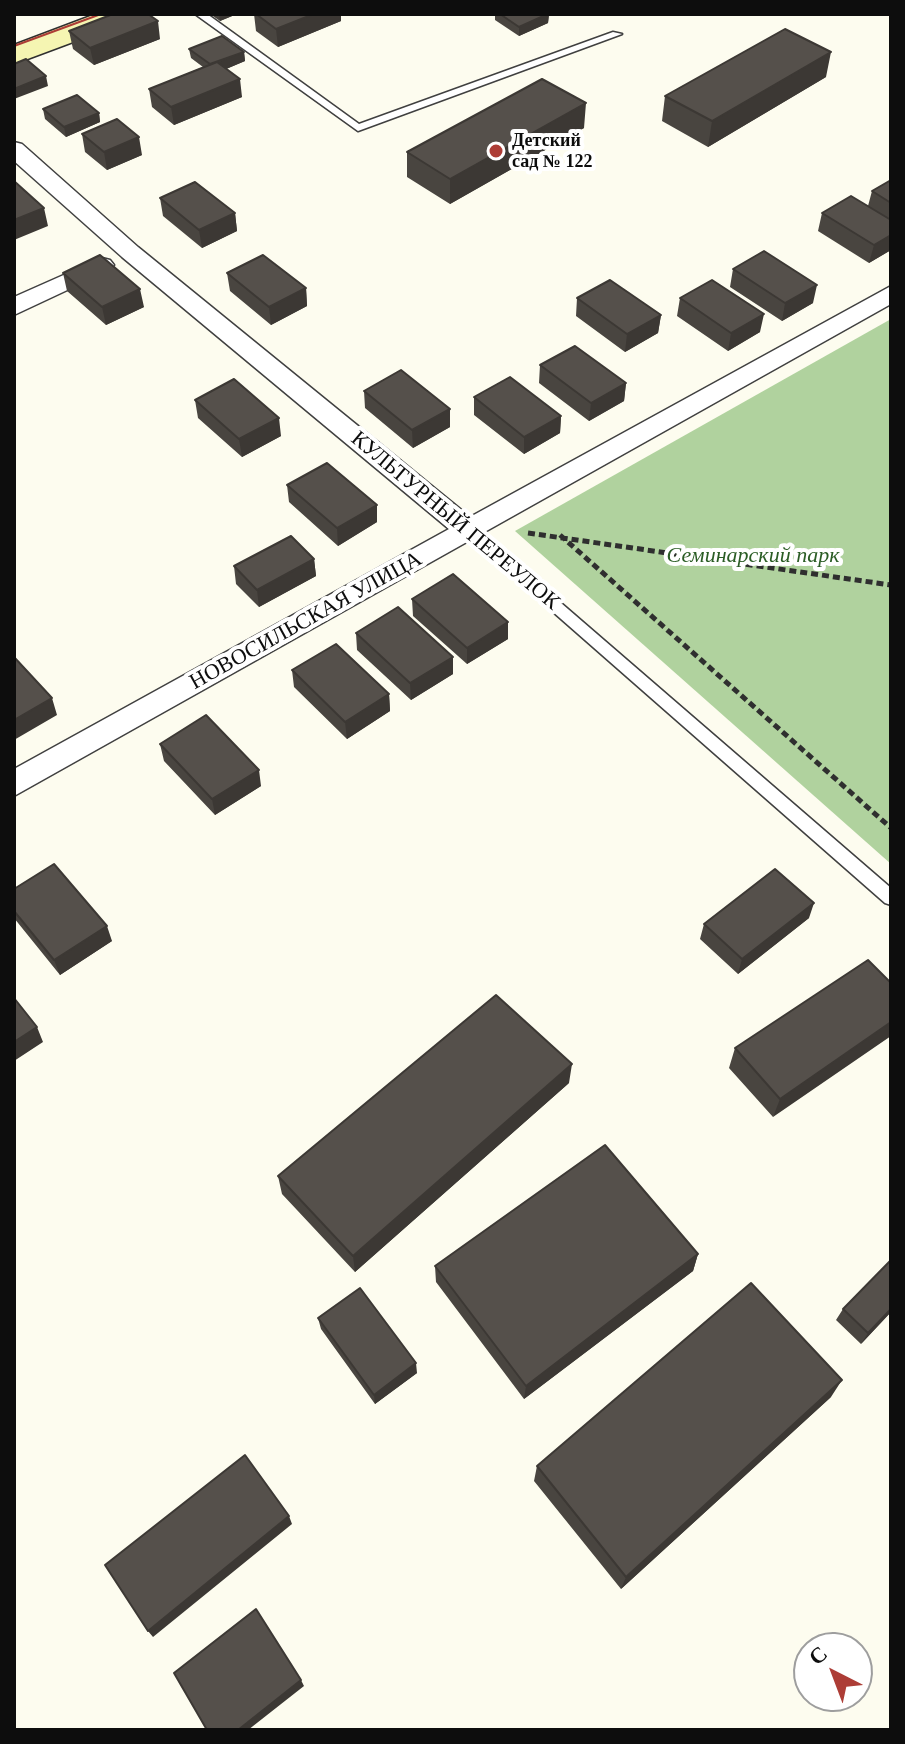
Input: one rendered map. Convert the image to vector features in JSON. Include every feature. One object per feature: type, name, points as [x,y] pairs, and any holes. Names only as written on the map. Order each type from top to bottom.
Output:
[{"type":"main road","points":[[14,30],[58,14]]},
{"type":"main road","points":[[14,55],[122,14]]},
{"type":"street","name":"КУЛЬТУРНЫЙ ПЕРЕУЛОК","points":[[14,149],[130,252],[468,530]]},
{"type":"street","points":[[14,307],[130,252]]},
{"type":"street","name":"НОВОСИЛЬСКАЯ УЛИЦА","points":[[14,784],[891,294]]},
{"type":"lane","points":[[200,14],[358,128],[617,34]]},
{"type":"lane","name":"КУЛЬТУРНЫЙ ПЕРЕУЛОК","points":[[468,530],[891,898]]},
{"type":"path","points":[[468,530],[560,535],[891,585]]},
{"type":"path","points":[[560,535],[891,828]]},
{"type":"green space","name":"Семинарский парк","points":[[891,319],[891,864],[515,531]]},
{"type":"building","points":[[113,14],[148,14],[158,21],[90,48],[69,31]]},
{"type":"building","points":[[256,14],[314,14],[276,29]]},
{"type":"building","points":[[500,14],[548,14],[519,27]]},
{"type":"building","points":[[785,29],[831,52],[712,121],[665,96]]},
{"type":"building","points":[[222,36],[244,52],[210,64],[189,49]]},
{"type":"building","points":[[26,59],[46,76],[14,89],[14,64]]},
{"type":"building","points":[[217,62],[240,79],[171,107],[149,89]]},
{"type":"building","points":[[542,79],[586,103],[450,179],[407,152]]},
{"type":"building","points":[[77,95],[99,113],[64,127],[43,109]]},
{"type":"building","points":[[117,119],[139,137],[104,152],[82,134]]},
{"type":"building","points":[[891,180],[891,203],[872,191]]},
{"type":"building","points":[[14,181],[44,208],[14,220]]},
{"type":"building","points":[[195,182],[235,213],[199,230],[160,198]]},
{"type":"building","points":[[851,196],[891,220],[891,235],[874,245],[822,213]]},
{"type":"building","points":[[764,251],[817,285],[785,303],[733,269]]},
{"type":"building","points":[[100,255],[140,289],[102,307],[63,273]]},
{"type":"building","points":[[263,255],[306,288],[269,307],[227,273]]},
{"type":"building","points":[[610,280],[661,315],[627,334],[577,298]]},
{"type":"building","points":[[712,280],[764,314],[731,333],[680,298]]},
{"type":"building","points":[[575,346],[626,383],[591,403],[540,365]]},
{"type":"building","points":[[401,370],[450,409],[412,430],[364,391]]},
{"type":"building","points":[[510,377],[561,416],[524,437],[474,397]]},
{"type":"building","points":[[234,379],[279,418],[239,439],[195,400]]},
{"type":"building","points":[[327,463],[377,505],[337,528],[287,485]]},
{"type":"building","points":[[291,536],[314,559],[257,590],[234,566]]},
{"type":"building","points":[[453,574],[508,622],[467,648],[412,599]]},
{"type":"building","points":[[398,607],[453,657],[410,683],[356,633]]},
{"type":"building","points":[[336,644],[389,694],[345,722],[292,670]]},
{"type":"building","points":[[14,657],[52,698],[14,720]]},
{"type":"building","points":[[206,715],[259,770],[212,799],[160,744]]},
{"type":"building","points":[[54,864],[107,926],[54,960],[14,911],[14,889]]},
{"type":"building","points":[[775,869],[814,903],[742,959],[704,924]]},
{"type":"building","points":[[868,960],[891,983],[891,1022],[780,1099],[735,1048]]},
{"type":"building","points":[[496,995],[572,1064],[353,1256],[278,1176]]},
{"type":"building","points":[[14,998],[37,1027],[14,1042]]},
{"type":"building","points":[[605,1145],[698,1254],[526,1386],[435,1266]]},
{"type":"building","points":[[891,1260],[891,1309],[868,1333],[843,1309]]},
{"type":"building","points":[[751,1283],[842,1380],[626,1577],[537,1466]]},
{"type":"building","points":[[360,1288],[416,1363],[374,1395],[318,1318]]},
{"type":"building","points":[[245,1455],[289,1516],[148,1631],[105,1565]]},
{"type":"building","points":[[256,1609],[301,1680],[238,1730],[207,1730],[174,1673]]},
{"type":"tram line","points":[[14,46],[101,14]]},
{"type":"place","name":"Детский сад № 122","points":[[496,151]]}]
